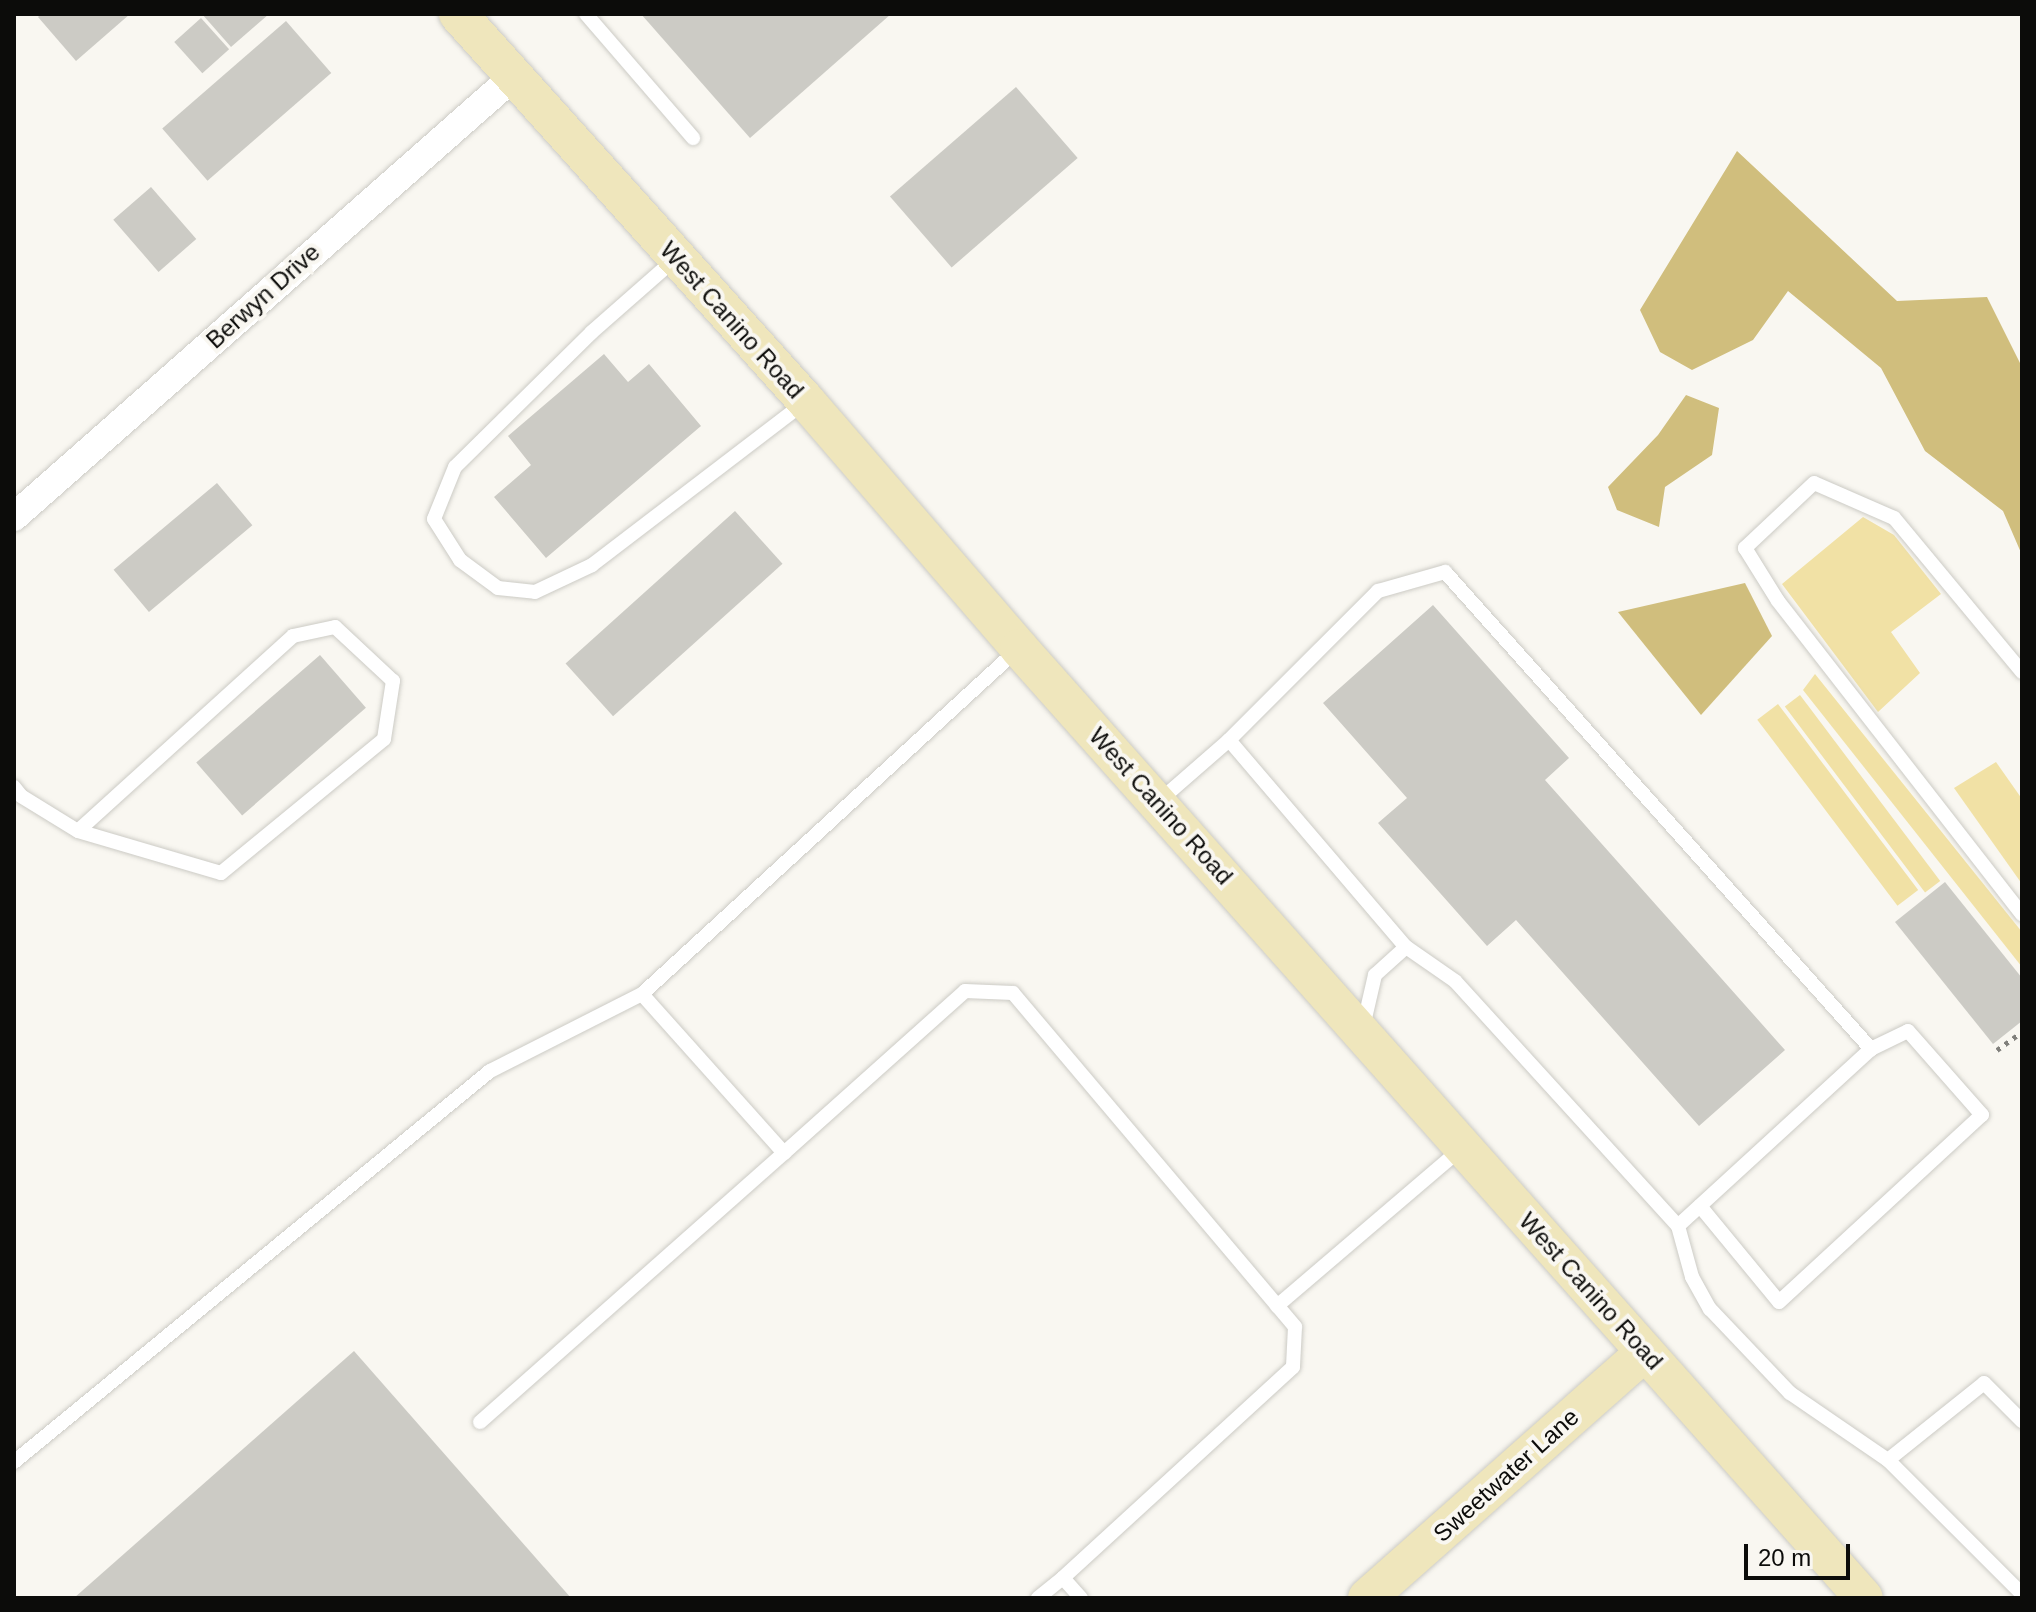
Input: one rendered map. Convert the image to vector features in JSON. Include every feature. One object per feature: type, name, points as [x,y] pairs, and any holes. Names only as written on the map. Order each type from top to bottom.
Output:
[{"type":"street","name":"West Canino Road","points":[[458,14],[806,401],[1019,648],[1864,1598]]},
{"type":"street","name":"Berwyn Drive","points":[[14,517],[513,77]]},
{"type":"street","name":"Sweetwater Lane","points":[[1367,1598],[1645,1352]]},
{"type":"lane","points":[[586,14],[693,138]]},
{"type":"lane","points":[[676,258],[592,332],[455,467],[434,519],[460,560],[498,588],[535,592],[564,579],[592,565],[806,401]]},
{"type":"lane","points":[[2022,672],[1894,518],[1814,483],[1745,548],[1778,601],[2022,914]]},
{"type":"lane","points":[[1158,802],[1229,740],[1378,591],[1445,572],[1871,1049]]},
{"type":"lane","points":[[14,787],[21,796],[78,831],[221,873],[384,739],[393,681],[335,627],[293,636],[78,831]]},
{"type":"lane","points":[[14,1462],[490,1071],[642,994],[1019,648]]},
{"type":"lane","points":[[1229,740],[1406,947],[1455,981],[1678,1226],[1692,1277],[1710,1309],[1790,1393],[1888,1460],[2022,1594]]},
{"type":"lane","points":[[1362,1032],[1375,975],[1406,947]]},
{"type":"lane","points":[[480,1422],[965,991],[1013,993],[1295,1327],[1293,1367],[1038,1598]]},
{"type":"lane","points":[[642,994],[784,1153]]},
{"type":"lane","points":[[1678,1226],[1871,1049],[1908,1031],[1982,1115],[1779,1302],[1700,1206]]},
{"type":"lane","points":[[1277,1306],[1464,1147]]},
{"type":"lane","points":[[1888,1460],[1984,1383],[2022,1421]]},
{"type":"lane","points":[[1063,1578],[1081,1598]]},
{"type":"path","points":[[1997,1050],[2022,1032]]},
{"type":"shaded area","points":[[1737,151],[1897,301],[1987,297],[2022,367],[2022,555],[2003,511],[1925,451],[1881,368],[1788,291],[1753,340],[1692,370],[1660,352],[1640,310]]},
{"type":"shaded area","points":[[1686,395],[1719,408],[1712,455],[1665,487],[1659,527],[1617,510],[1608,487],[1658,435]]},
{"type":"shaded area","points":[[1863,517],[1894,535],[1941,594],[1891,632],[1920,673],[1878,712],[1782,584]]},
{"type":"shaded area","points":[[1745,583],[1772,636],[1701,715],[1618,612]]},
{"type":"shaded area","points":[[1815,674],[2022,932],[2022,967],[1803,690]]},
{"type":"shaded area","points":[[1800,695],[1940,881],[1925,893],[1785,706]]},
{"type":"shaded area","points":[[1778,704],[1918,890],[1897,906],[1757,720]]},
{"type":"shaded area","points":[[1996,762],[2022,799],[2022,884],[1954,788]]},
{"type":"building","points":[[41,14],[130,14],[76,61],[38,17]]},
{"type":"building","points":[[202,14],[269,14],[231,47]]},
{"type":"building","points":[[641,14],[891,14],[750,138]]},
{"type":"building","points":[[201,18],[229,49],[202,73],[174,42]]},
{"type":"building","points":[[286,21],[331,73],[207,181],[162,129]]},
{"type":"building","points":[[1016,87],[1078,158],[952,268],[890,197]]},
{"type":"building","points":[[151,187],[196,239],[159,272],[113,220]]},
{"type":"building","points":[[604,354],[628,382],[649,364],[701,426],[546,558],[494,497],[531,465],[508,436]]},
{"type":"building","points":[[217,483],[252,525],[149,612],[114,570]]},
{"type":"building","points":[[735,511],[783,564],[613,716],[566,664]]},
{"type":"building","points":[[1433,605],[1569,758],[1545,780],[1785,1050],[1699,1126],[1516,920],[1487,946],[1378,823],[1407,798],[1323,703]]},
{"type":"building","points":[[320,655],[366,708],[242,815],[196,763]]},
{"type":"building","points":[[1945,882],[2022,978],[2022,1021],[1993,1044],[1895,922]]},
{"type":"building","points":[[354,1351],[571,1598],[74,1598]]}]
